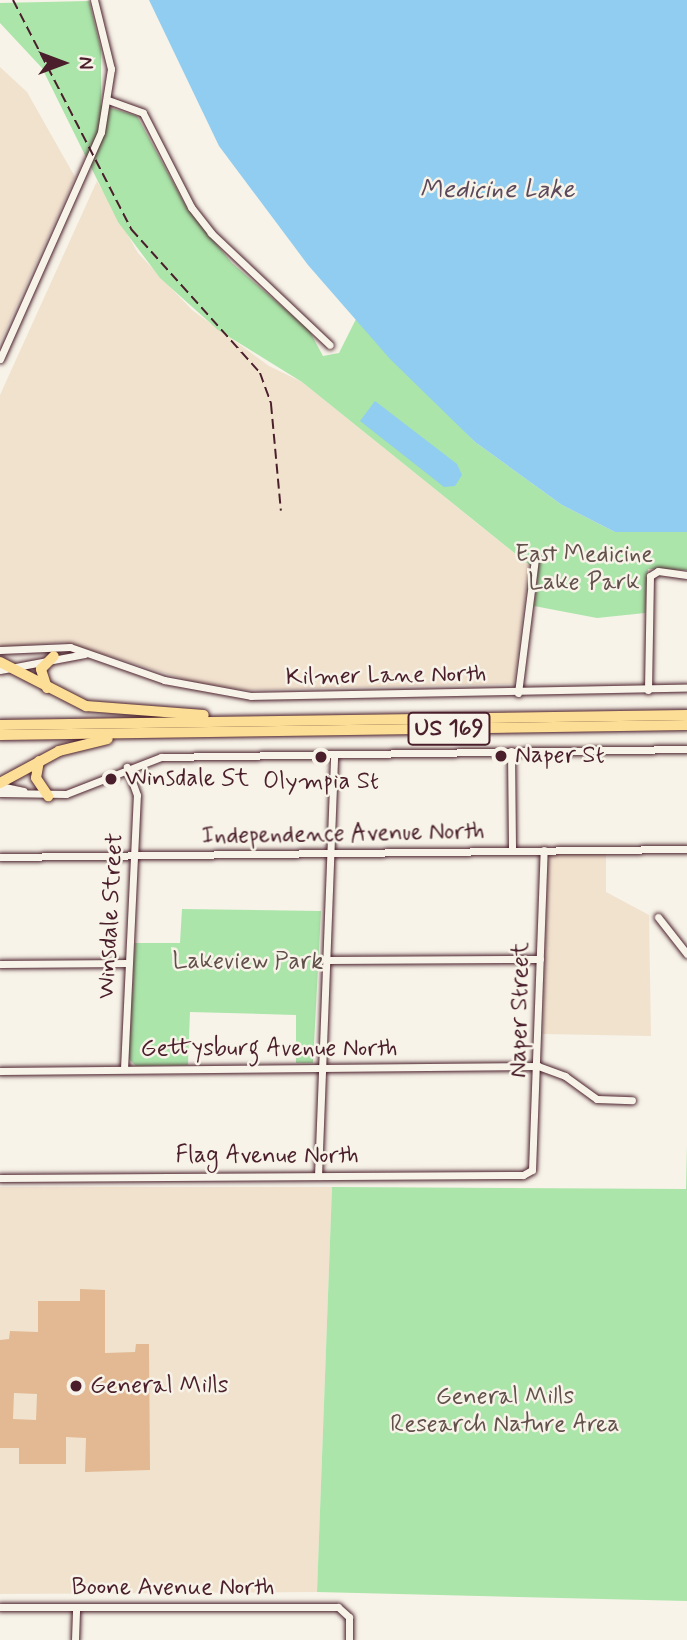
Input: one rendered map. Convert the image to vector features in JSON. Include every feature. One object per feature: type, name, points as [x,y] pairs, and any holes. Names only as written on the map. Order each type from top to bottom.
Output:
[{"type":"highway","points":[[52,692],[40,676],[54,656]]},
{"type":"highway","points":[[3,667],[52,692],[100,709],[283,720]]},
{"type":"highway","name":"US 169","points":[[0,724],[687,715]]},
{"type":"highway","name":"US 169","points":[[0,735],[687,725]]},
{"type":"highway","points":[[0,785],[39,761],[86,742],[212,732]]},
{"type":"highway","points":[[39,761],[36,778],[48,796]]},
{"type":"street","points":[[0,359],[93,152],[108,100],[109,47],[94,0]]},
{"type":"street","points":[[108,100],[143,113],[191,206],[211,233],[330,345]]},
{"type":"street","points":[[518,693],[535,559]]},
{"type":"street","points":[[648,691],[649,585],[658,571],[687,575]]},
{"type":"street","name":"Kilmer Lane North","points":[[0,650],[52,646],[92,653],[164,680],[239,695],[648,691],[687,688]]},
{"type":"street","name":"Kilmer Lane North","points":[[3,667],[54,656],[92,653]]},
{"type":"street","points":[[0,793],[48,796],[76,791],[127,767],[160,757],[687,749]]},
{"type":"street","points":[[511,751],[512,851]]},
{"type":"street","points":[[318,1176],[334,754]]},
{"type":"street","name":"Winsdale Street","points":[[124,1069],[137,795],[127,767]]},
{"type":"street","points":[[0,785],[48,796]]},
{"type":"street","name":"Independence Avenue North","points":[[0,857],[687,849]]},
{"type":"street","name":"Naper Street","points":[[532,1170],[544,850]]},
{"type":"street","points":[[658,918],[687,954]]},
{"type":"street","points":[[326,960],[540,959]]},
{"type":"street","points":[[0,964],[128,963]]},
{"type":"street","points":[[538,1066],[565,1076],[597,1099],[632,1100]]},
{"type":"street","name":"Gettysburg Avenue North","points":[[0,1071],[538,1066]]},
{"type":"street","name":"Flag Avenue North","points":[[0,1178],[523,1175],[532,1170]]},
{"type":"street","name":"Boone Avenue North","points":[[0,1607],[345,1611],[349,1640]]},
{"type":"street","points":[[75,1640],[76,1607]]},
{"type":"shaded area","points":[[0,67],[27,92],[75,177],[0,342]]},
{"type":"shaded area","points":[[97,181],[138,253],[192,310],[269,366],[302,382],[529,565],[514,684],[246,690],[194,682],[64,642],[0,647],[0,395]]},
{"type":"shaded area","points":[[606,853],[606,892],[649,915],[651,1036],[543,1034],[548,862],[552,854]]},
{"type":"shaded area","points":[[0,1187],[332,1187],[317,1592],[0,1594]]},
{"type":"green space","name":"East Medicine Lake Park","points":[[89,1],[101,49],[101,105],[137,116],[188,210],[232,263],[309,330],[323,356],[339,353],[356,319],[475,442],[562,505],[615,532],[687,532],[687,570],[648,569],[645,613],[597,618],[534,606],[538,572],[302,382],[218,330],[160,278],[118,222],[42,68],[0,23],[0,3]]},
{"type":"green space","name":"Lakeview Park","points":[[182,909],[321,911],[313,1063],[296,1063],[296,1015],[190,1012],[188,1065],[136,1066],[129,1059],[135,943],[180,943]]},
{"type":"green space","name":"General Mills Research Nature Area","points":[[687,1145],[687,1601],[317,1592],[332,1187],[686,1189]]},
{"type":"water","name":"Medicine Lake","points":[[149,0],[687,0],[687,532],[615,532],[562,505],[475,442],[390,359],[308,265],[219,146]]},
{"type":"water","points":[[375,401],[457,464],[462,475],[455,486],[444,487],[360,421]]},
{"type":"building","name":"General Mills","points":[[80,1289],[105,1290],[105,1353],[135,1352],[136,1344],[149,1344],[150,1470],[85,1472],[86,1438],[66,1437],[66,1464],[19,1464],[19,1448],[0,1448],[0,1340],[9,1339],[10,1331],[38,1332],[38,1301],[80,1301]],"holes":[[[14,1393],[37,1394],[36,1420],[13,1419]]]},
{"type":"railway","points":[[13,0],[131,229],[260,373],[271,404],[281,511]]},
{"type":"place","name":"Naper St","points":[[501,756]]},
{"type":"place","name":"Olympia St","points":[[321,757]]},
{"type":"place","name":"Winsdale St","points":[[111,779]]},
{"type":"place","name":"General Mills","points":[[76,1386]]}]
